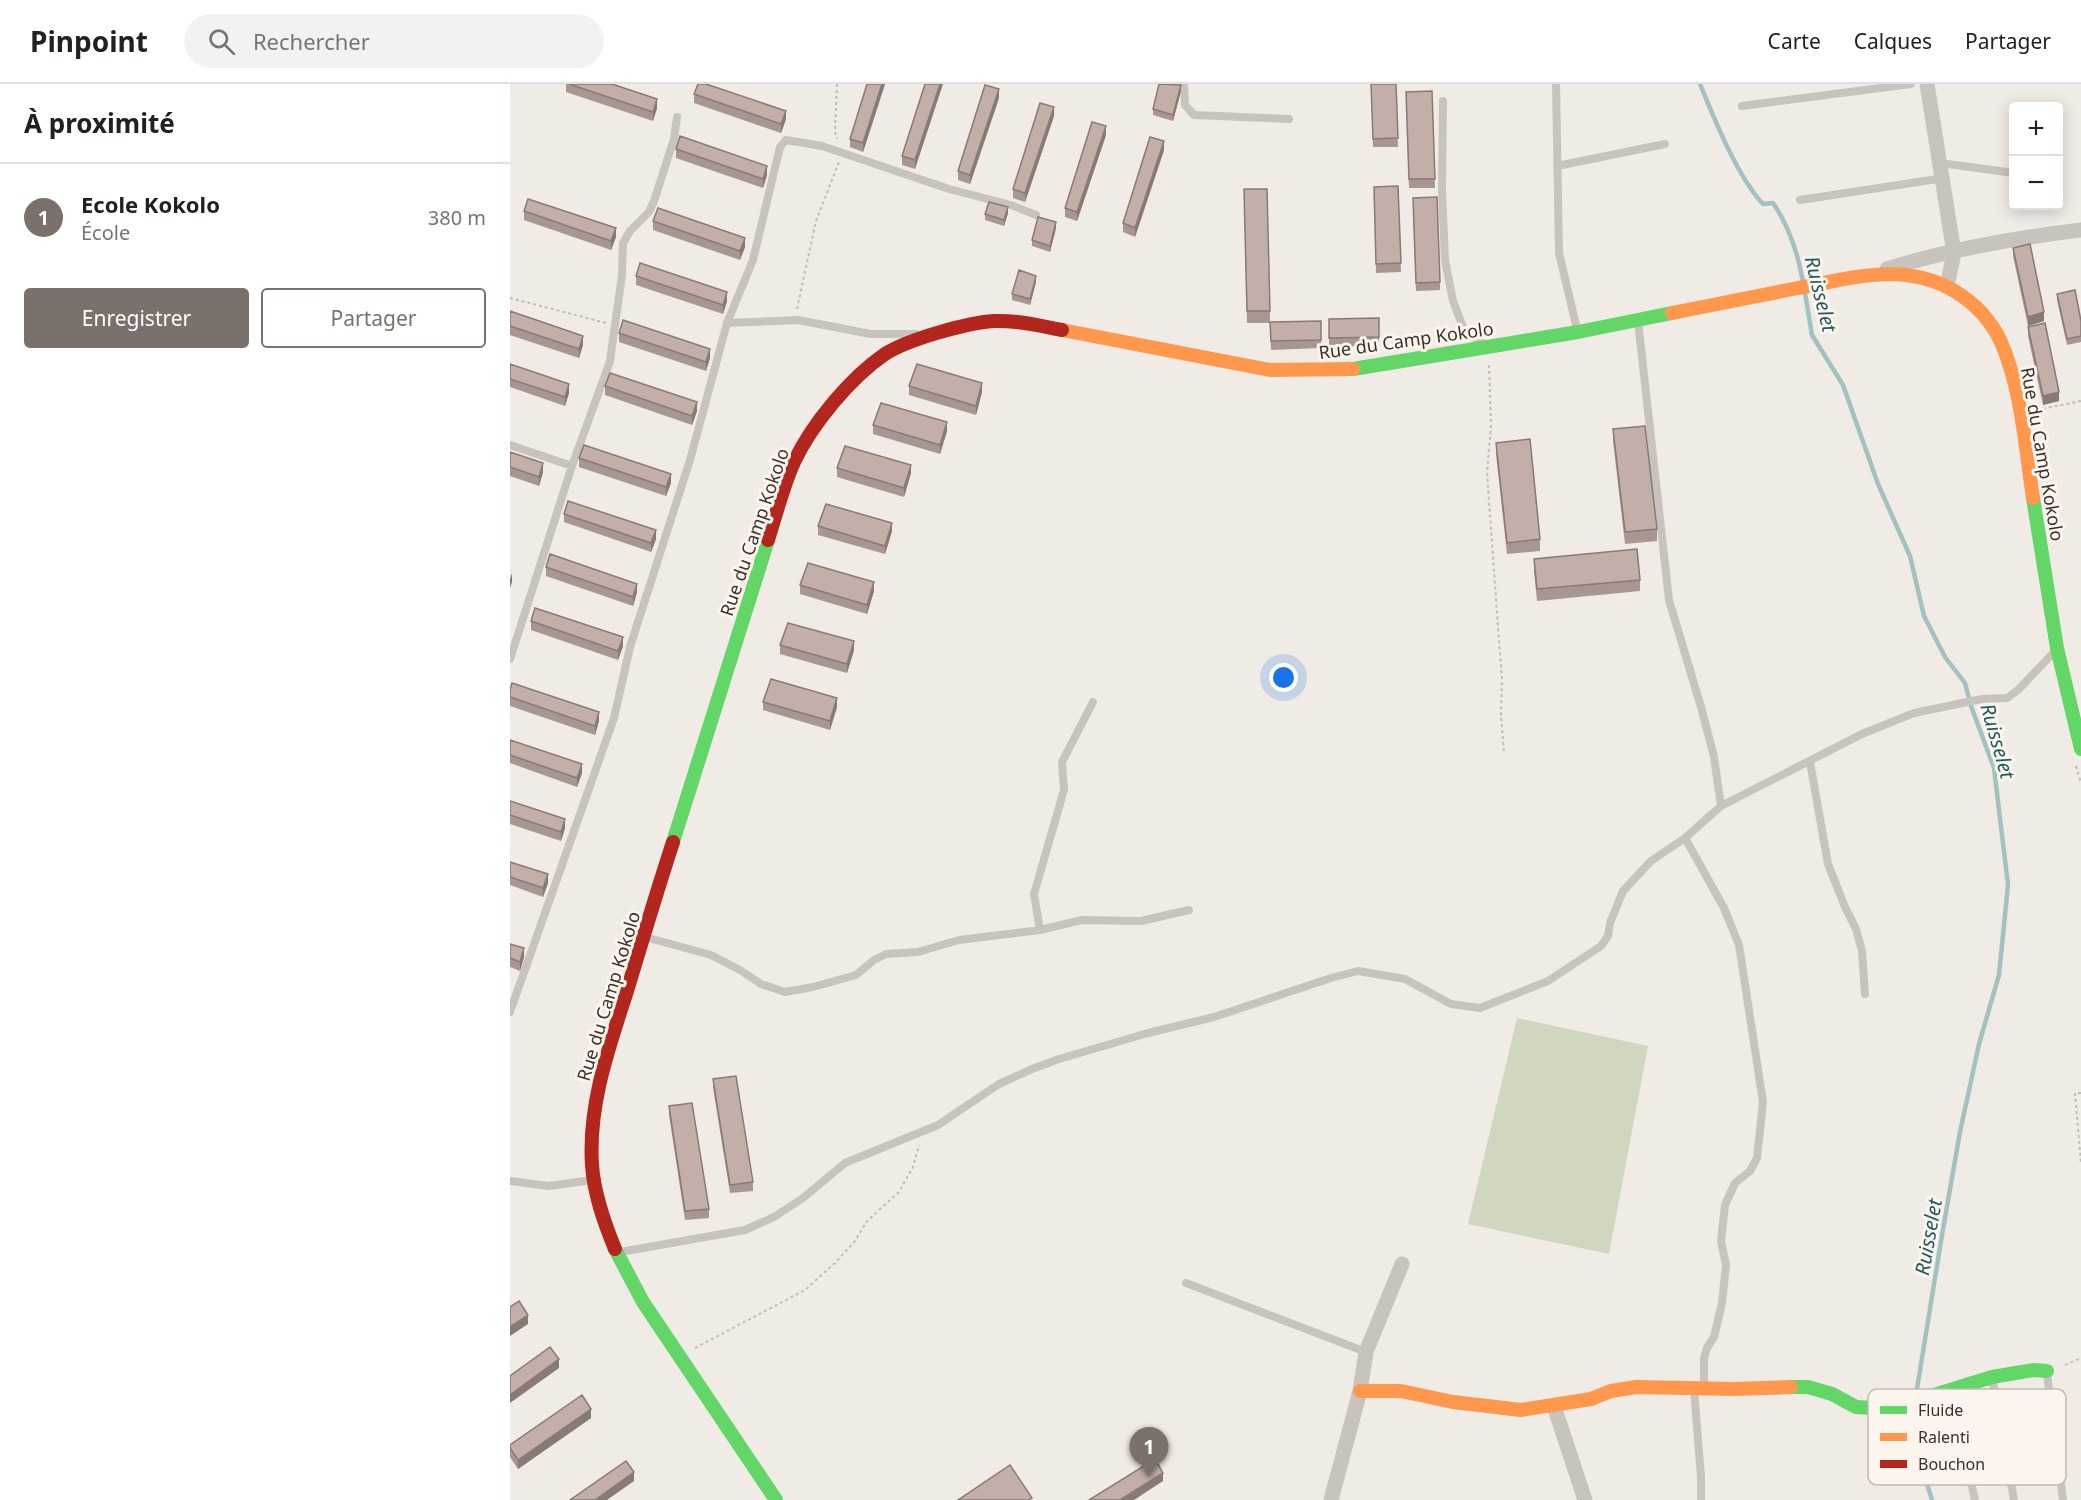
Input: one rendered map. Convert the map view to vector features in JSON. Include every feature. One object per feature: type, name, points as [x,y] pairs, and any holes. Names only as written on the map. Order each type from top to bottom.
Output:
[{"type":"street","points":[[1927,84],[1944,178],[1954,253],[1947,286]]},
{"type":"street","points":[[1871,274],[1917,260],[2023,237],[2081,230]]},
{"type":"street","name":"Rue du Camp Kokolo","points":[[776,1500],[638,1294],[616,1253],[602,1215],[593,1179],[592,1136],[596,1100],[607,1054],[747,602],[794,462],[821,418],[853,382],[886,354],[954,328],[994,321],[1032,324],[1245,366],[1318,372],[1361,369],[1488,348],[1871,274],[1909,274],[1947,286],[1969,301],[1990,324],[2007,356],[2020,414],[2058,647],[2081,749]]},
{"type":"street","points":[[1331,1500],[1360,1391],[1366,1352],[1402,1264]]},
{"type":"street","points":[[1950,1389],[1992,1377],[2034,1370],[2047,1371]]},
{"type":"street","points":[[1360,1391],[1401,1391],[1453,1402],[1521,1410],[1591,1399],[1611,1391],[1636,1388],[1808,1387],[1833,1394],[1856,1407],[1868,1408]]},
{"type":"street","points":[[1554,1406],[1585,1500]]},
{"type":"lane","points":[[1184,84],[1185,105],[1194,116],[1289,119]]},
{"type":"lane","points":[[1556,84],[1559,253],[1578,332]]},
{"type":"lane","points":[[1742,106],[1911,84]]},
{"type":"lane","points":[[1443,101],[1442,190],[1445,260],[1453,300],[1465,332],[1488,348]]},
{"type":"lane","points":[[510,660],[572,466],[610,362],[619,302],[623,243],[630,231],[649,212],[654,201],[674,140],[676,117]]},
{"type":"lane","points":[[510,1012],[614,718],[630,647],[690,460],[727,323],[753,260],[783,142],[790,140],[822,146],[949,189],[1011,205],[1036,215]]},
{"type":"lane","points":[[1557,166],[1665,144]]},
{"type":"lane","points":[[1940,163],[2009,172]]},
{"type":"lane","points":[[1800,200],[1944,178]]},
{"type":"lane","points":[[1638,319],[1669,600],[1714,757],[1721,806]]},
{"type":"lane","points":[[727,323],[798,320],[872,334],[936,334]]},
{"type":"lane","points":[[510,445],[572,466]]},
{"type":"lane","points":[[616,1253],[746,1230],[774,1217],[803,1198],[845,1163],[938,1125],[999,1084],[1059,1059],[1148,1033],[1214,1017],[1358,971],[1405,979],[1451,1004],[1480,1008],[1548,981],[1601,946],[1608,936],[1610,923],[1623,891],[1651,861],[1685,838],[1721,806],[1862,734],[1914,713],[1982,699],[2007,698],[2023,686],[2058,647]]},
{"type":"lane","points":[[1040,930],[1034,894],[1064,790],[1062,762],[1093,702]]},
{"type":"lane","points":[[1810,762],[1828,864],[1856,929],[1862,951],[1865,994]]},
{"type":"lane","points":[[1685,838],[1724,908],[1739,945],[1762,1102],[1757,1158],[1750,1171],[1735,1183],[1725,1205],[1721,1241],[1726,1265],[1723,1294],[1714,1337],[1704,1358],[1699,1388],[1701,1500]]},
{"type":"lane","points":[[644,936],[711,955],[740,970],[760,984],[785,992],[856,975],[874,960],[886,954],[918,952],[959,940],[1040,930],[1082,920],[1141,921],[1189,910]]},
{"type":"lane","points":[[510,1181],[549,1186],[593,1179]]},
{"type":"lane","points":[[1186,1283],[1366,1352]]},
{"type":"lane","points":[[2047,1371],[2049,1389]]},
{"type":"lane","points":[[1992,1377],[1994,1389]]},
{"type":"lane","points":[[1971,1485],[1975,1500]]},
{"type":"lane","points":[[2011,1485],[2014,1500]]},
{"type":"lane","points":[[2061,1485],[2063,1500]]},
{"type":"path","points":[[798,320],[797,305],[816,221],[842,154],[835,132],[837,84]]},
{"type":"path","points":[[510,298],[570,312],[614,326]]},
{"type":"path","points":[[1488,348],[1491,426],[1487,473],[1502,678],[1501,716],[1504,754]]},
{"type":"path","points":[[2020,414],[2081,401]]},
{"type":"path","points":[[2081,1093],[2075,1093],[2081,1164]]},
{"type":"path","points":[[679,1356],[805,1290],[835,1263],[855,1241],[867,1221],[899,1192],[913,1167],[923,1132]]},
{"type":"green space","points":[[1517,1018],[1648,1046],[1609,1254],[1468,1224]]},
{"type":"building","points":[[569,84],[612,84],[657,99],[653,112]]},
{"type":"building","points":[[698,84],[706,84],[786,111],[781,124],[694,94]]},
{"type":"building","points":[[867,84],[882,84],[863,143],[850,139]]},
{"type":"building","points":[[925,84],[940,84],[915,160],[902,156]]},
{"type":"building","points":[[1159,84],[1181,85],[1173,115],[1153,109]]},
{"type":"building","points":[[1371,84],[1396,84],[1398,138],[1373,139]]},
{"type":"building","points":[[985,85],[999,89],[970,175],[958,171]]},
{"type":"building","points":[[1432,91],[1435,179],[1409,179],[1406,92]]},
{"type":"building","points":[[1040,103],[1054,107],[1025,193],[1013,189]]},
{"type":"building","points":[[1092,122],[1106,126],[1077,212],[1065,208]]},
{"type":"building","points":[[680,136],[767,166],[763,179],[676,149]]},
{"type":"building","points":[[1150,137],[1164,141],[1135,228],[1123,223]]},
{"type":"building","points":[[1398,186],[1401,263],[1376,264],[1374,187]]},
{"type":"building","points":[[1244,189],[1267,189],[1270,311],[1247,311]]},
{"type":"building","points":[[1437,197],[1440,282],[1416,283],[1413,198]]},
{"type":"building","points":[[528,199],[616,228],[611,241],[524,211]]},
{"type":"building","points":[[989,202],[1008,207],[1004,220],[985,214]]},
{"type":"building","points":[[658,208],[745,238],[740,251],[653,221]]},
{"type":"building","points":[[1038,217],[1056,222],[1050,246],[1032,240]]},
{"type":"building","points":[[2030,244],[2044,312],[2028,317],[2013,248]]},
{"type":"building","points":[[640,263],[727,292],[723,305],[636,276]]},
{"type":"building","points":[[1019,270],[1036,276],[1030,299],[1012,294]]},
{"type":"building","points":[[2075,290],[2081,321],[2081,336],[2067,339],[2057,294]]},
{"type":"building","points":[[510,311],[583,336],[579,349],[510,326]]},
{"type":"building","points":[[1379,318],[1379,337],[1329,338],[1329,319]]},
{"type":"building","points":[[623,320],[710,349],[706,362],[619,333]]},
{"type":"building","points":[[1321,321],[1321,340],[1271,341],[1270,322]]},
{"type":"building","points":[[2045,323],[2059,392],[2043,396],[2028,327]]},
{"type":"building","points":[[510,364],[569,384],[565,397],[510,379]]},
{"type":"building","points":[[917,364],[982,383],[976,406],[909,386]]},
{"type":"building","points":[[610,373],[697,402],[692,416],[605,386]]},
{"type":"building","points":[[881,403],[947,422],[940,445],[873,425]]},
{"type":"building","points":[[1645,426],[1657,529],[1625,532],[1613,429]]},
{"type":"building","points":[[1530,439],[1540,539],[1507,543],[1496,443]]},
{"type":"building","points":[[584,445],[671,474],[666,487],[579,458]]},
{"type":"building","points":[[845,446],[911,465],[904,488],[837,468]]},
{"type":"building","points":[[510,452],[543,463],[539,477],[510,467]]},
{"type":"building","points":[[568,501],[656,530],[651,543],[564,514]]},
{"type":"building","points":[[826,504],[892,523],[885,546],[818,526]]},
{"type":"building","points":[[1637,549],[1640,580],[1537,589],[1534,559]]},
{"type":"building","points":[[550,554],[637,584],[633,597],[546,567]]},
{"type":"building","points":[[808,563],[874,582],[867,605],[800,585]]},
{"type":"building","points":[[535,608],[623,637],[618,651],[531,621]]},
{"type":"building","points":[[788,623],[854,641],[847,664],[780,645]]},
{"type":"building","points":[[771,679],[837,698],[830,721],[763,702]]},
{"type":"building","points":[[512,683],[599,712],[595,726],[510,697]]},
{"type":"building","points":[[510,740],[582,764],[577,778],[510,755]]},
{"type":"building","points":[[510,801],[565,819],[561,832],[510,815]]},
{"type":"building","points":[[510,862],[548,874],[543,888],[510,877]]},
{"type":"building","points":[[510,944],[524,948],[520,962],[510,958]]},
{"type":"building","points":[[736,1076],[753,1182],[730,1185],[713,1079]]},
{"type":"building","points":[[692,1103],[709,1209],[685,1211],[669,1106]]},
{"type":"building","points":[[519,1301],[528,1315],[510,1327],[510,1307]]},
{"type":"building","points":[[550,1347],[559,1359],[510,1395],[510,1376]]},
{"type":"building","points":[[582,1395],[591,1409],[518,1460],[510,1445]]},
{"type":"building","points":[[1155,1459],[1163,1473],[1120,1500],[1089,1500]]},
{"type":"building","points":[[626,1461],[634,1472],[595,1500],[570,1500]]},
{"type":"building","points":[[1010,1465],[1032,1498],[1029,1500],[958,1500]]},
{"type":"waterway","name":"Ruisselet","points":[[1700,84],[1727,147],[1744,178],[1763,204],[1773,203],[1784,221],[1796,251],[1803,282]]},
{"type":"waterway","name":"Ruisselet","points":[[1805,293],[1812,335],[1843,385],[1878,484],[1910,556],[1924,616],[1945,657],[1965,683],[1994,768],[2008,885],[1999,975],[1979,1044],[1960,1132],[1917,1389]]},
{"type":"waterway","name":"Ruisselet","points":[[1927,1485],[1932,1500]]},
{"type":"traffic: fast","points":[[1353,369],[1578,332],[1672,313]]},
{"type":"traffic: fast","points":[[2033,498],[2057,648],[2081,749]]},
{"type":"traffic: fast","points":[[673,842],[768,540]]},
{"type":"traffic: fast","points":[[615,1249],[643,1302],[776,1500]]},
{"type":"traffic: fast","points":[[1953,1389],[1992,1377],[2034,1370],[2047,1371]]},
{"type":"traffic: fast","points":[[1791,1387],[1808,1387],[1832,1394],[1856,1407],[1868,1408]]},
{"type":"traffic: slow","points":[[1672,313],[1855,277],[1897,274],[1937,282],[1970,302],[1988,320],[2001,342],[2018,399],[2033,498]]},
{"type":"traffic: slow","points":[[1062,330],[1270,370],[1353,369]]},
{"type":"traffic: slow","points":[[1360,1391],[1401,1391],[1453,1402],[1521,1410],[1591,1399],[1611,1391],[1636,1387],[1734,1389],[1791,1387]]},
{"type":"traffic: jam","points":[[768,540],[790,471],[811,432],[846,389],[885,354],[923,337],[982,322],[1011,321],[1062,330]]},
{"type":"traffic: jam","points":[[615,1249],[603,1218],[595,1187],[592,1165],[593,1120],[607,1055],[673,842]]},
{"type":"place","name":"Ecole Kokolo","points":[[1149,1477]]}]
